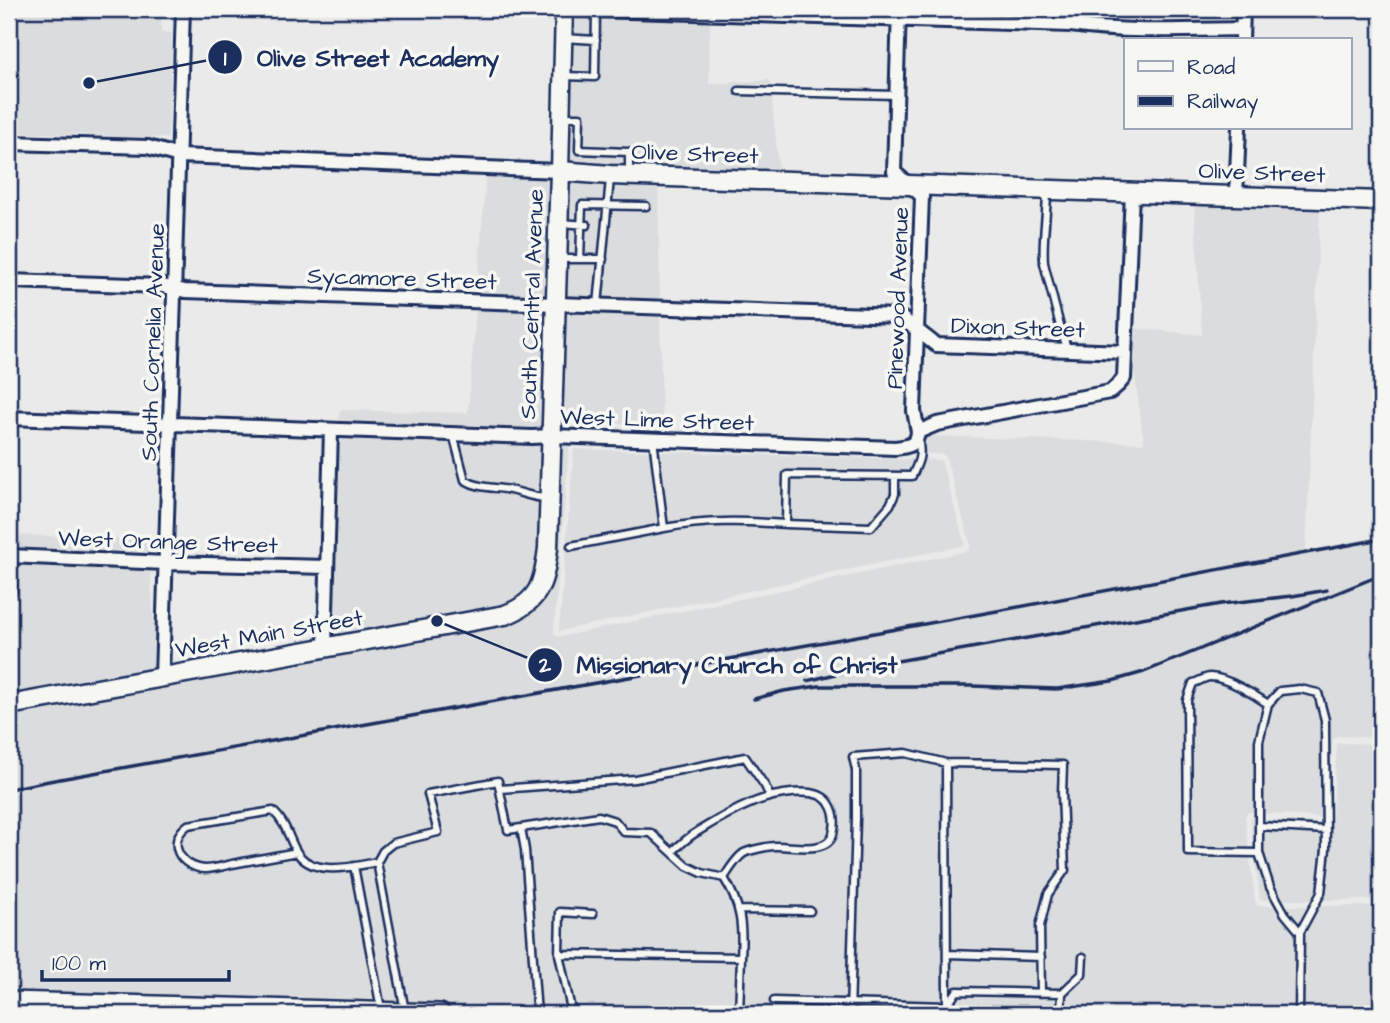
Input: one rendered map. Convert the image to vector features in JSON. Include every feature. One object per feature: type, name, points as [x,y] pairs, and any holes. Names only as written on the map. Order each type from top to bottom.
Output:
[{"type":"main road","name":"Olive Street","points":[[560,171],[1381,201]]},
{"type":"main road","name":"South Central Avenue","points":[[534,597],[545,573],[548,548],[560,171]]},
{"type":"main road","name":"West Main Street","points":[[9,705],[505,615],[518,610],[534,597]]},
{"type":"main road","points":[[9,1002],[440,1014]]},
{"type":"street","name":"South Cornelia Avenue","points":[[162,677],[183,9]]},
{"type":"street","points":[[567,9],[899,14],[1092,28],[1242,34],[1242,9]]},
{"type":"street","name":"South Central Avenue","points":[[560,171],[563,38],[567,9]]},
{"type":"street","points":[[1072,9],[1072,25]]},
{"type":"street","name":"Pinewood Avenue","points":[[899,14],[894,172],[922,196],[914,411],[918,435]]},
{"type":"street","points":[[1236,196],[1240,130]]},
{"type":"street","name":"Olive Street","points":[[9,143],[148,147],[179,156],[560,171]]},
{"type":"street","points":[[1125,352],[1132,192]]},
{"type":"street","name":"Sycamore Street","points":[[9,281],[163,286],[185,291],[899,316],[916,329]]},
{"type":"street","name":"Dixon Street","points":[[916,329],[936,345],[1125,352]]},
{"type":"street","name":"West Lime Street","points":[[9,418],[896,448],[912,445],[918,435],[937,424],[1110,392],[1124,378],[1125,352]]},
{"type":"street","points":[[325,647],[331,430]]},
{"type":"street","points":[[9,556],[9,590]]},
{"type":"street","name":"West Orange Street","points":[[9,556],[327,567]]},
{"type":"lane","points":[[562,76],[595,77],[596,10]]},
{"type":"lane","points":[[563,38],[596,40]]},
{"type":"lane","points":[[739,90],[896,95]]},
{"type":"lane","points":[[561,117],[580,117],[579,150],[629,152],[604,225],[604,258],[598,305]]},
{"type":"lane","points":[[1047,189],[1044,263],[1068,350]]},
{"type":"lane","points":[[580,258],[584,225],[582,205],[646,206]]},
{"type":"lane","points":[[558,223],[584,225]]},
{"type":"lane","points":[[557,259],[604,258]]},
{"type":"lane","points":[[453,434],[465,480],[474,486],[513,490],[537,498],[549,498]]},
{"type":"lane","points":[[786,524],[787,475],[912,476],[921,450],[918,435]]},
{"type":"lane","points":[[653,439],[664,528]]},
{"type":"lane","points":[[571,546],[711,521],[871,527],[890,505],[895,494],[895,476]]},
{"type":"lane","points":[[1259,853],[1188,852],[1187,700],[1194,683],[1209,677],[1252,693],[1268,704]]},
{"type":"lane","points":[[1299,1014],[1300,932],[1321,893],[1326,849],[1325,720],[1318,693],[1300,689],[1280,691],[1268,704],[1259,741],[1259,853],[1270,887],[1285,914],[1300,932]]},
{"type":"lane","points":[[850,1014],[856,819],[856,770],[853,757],[906,753],[946,763],[1063,765],[1065,870],[1048,894],[1040,926],[1041,993]]},
{"type":"lane","points":[[500,789],[635,779],[746,757],[771,797]]},
{"type":"lane","points":[[946,763],[947,1010]]},
{"type":"lane","points":[[405,1013],[377,862],[383,850],[393,843],[438,832],[428,794],[498,782],[508,830],[599,816],[615,821],[624,832],[651,833],[687,866],[724,878],[732,890],[739,910],[742,939],[739,1014]]},
{"type":"lane","points":[[672,852],[696,832],[755,802],[789,792],[826,797],[834,809],[835,822],[833,837],[827,844],[817,847],[774,846],[744,853],[724,878]]},
{"type":"lane","points":[[297,852],[206,869],[188,864],[178,854],[176,841],[180,831],[188,825],[273,811],[282,820],[297,852],[308,864],[323,867],[377,862]]},
{"type":"lane","points":[[1259,826],[1326,830]]},
{"type":"lane","points":[[521,828],[537,1014]]},
{"type":"lane","points":[[354,866],[381,1012]]},
{"type":"lane","points":[[739,910],[810,911]]},
{"type":"lane","points":[[572,1014],[559,954],[560,912],[593,914]]},
{"type":"lane","points":[[559,954],[740,957]]},
{"type":"lane","points":[[947,954],[1041,957]]},
{"type":"lane","points":[[947,1010],[957,991],[1062,993],[1082,974],[1083,957]]},
{"type":"lane","points":[[1061,1014],[1062,993]]},
{"type":"lane","points":[[774,1001],[947,1010]]},
{"type":"shaded area","points":[[9,9],[161,9],[161,32],[172,33],[168,138],[9,132]]},
{"type":"shaded area","points":[[571,16],[710,22],[709,84],[770,80],[779,173],[567,164]]},
{"type":"shaded area","points":[[486,175],[553,178],[549,297],[477,294]]},
{"type":"shaded area","points":[[566,179],[658,183],[660,301],[562,297]]},
{"type":"shaded area","points":[[1194,202],[1320,206],[1306,551],[1381,536],[1381,738],[1337,736],[1333,739],[1327,818],[1250,812],[1245,817],[1257,906],[1381,906],[1381,1014],[681,1014],[9,995],[9,712],[534,606],[558,443],[571,444],[554,630],[559,637],[968,551],[970,543],[946,457],[942,454],[910,453],[929,436],[1144,443],[1131,347],[1132,328],[1202,335]]},
{"type":"shaded area","points":[[476,309],[549,311],[545,429],[339,423],[340,410],[468,413]]},
{"type":"shaded area","points":[[562,312],[660,315],[662,425],[560,422]]},
{"type":"shaded area","points":[[339,438],[545,443],[538,572],[529,592],[504,608],[331,638]]},
{"type":"shaded area","points":[[574,449],[941,460],[965,545],[559,631]]},
{"type":"shaded area","points":[[9,535],[148,539],[149,555],[9,549]]},
{"type":"shaded area","points":[[16,564],[150,569],[155,671],[9,697],[9,655]]},
{"type":"shaded area","points":[[1337,743],[1381,744],[1381,900],[1260,900],[1250,818],[1332,824]]},
{"type":"railway","points":[[9,789],[1381,539]]},
{"type":"railway","points":[[754,699],[819,686],[1057,689],[1112,681],[1144,672],[1381,575]]},
{"type":"railway","points":[[807,681],[869,666],[1221,604],[1327,590]]},
{"type":"place","name":"Olive Street Academy","points":[[89,83]]},
{"type":"place","name":"Missionary Church of Christ","points":[[437,621]]}]
